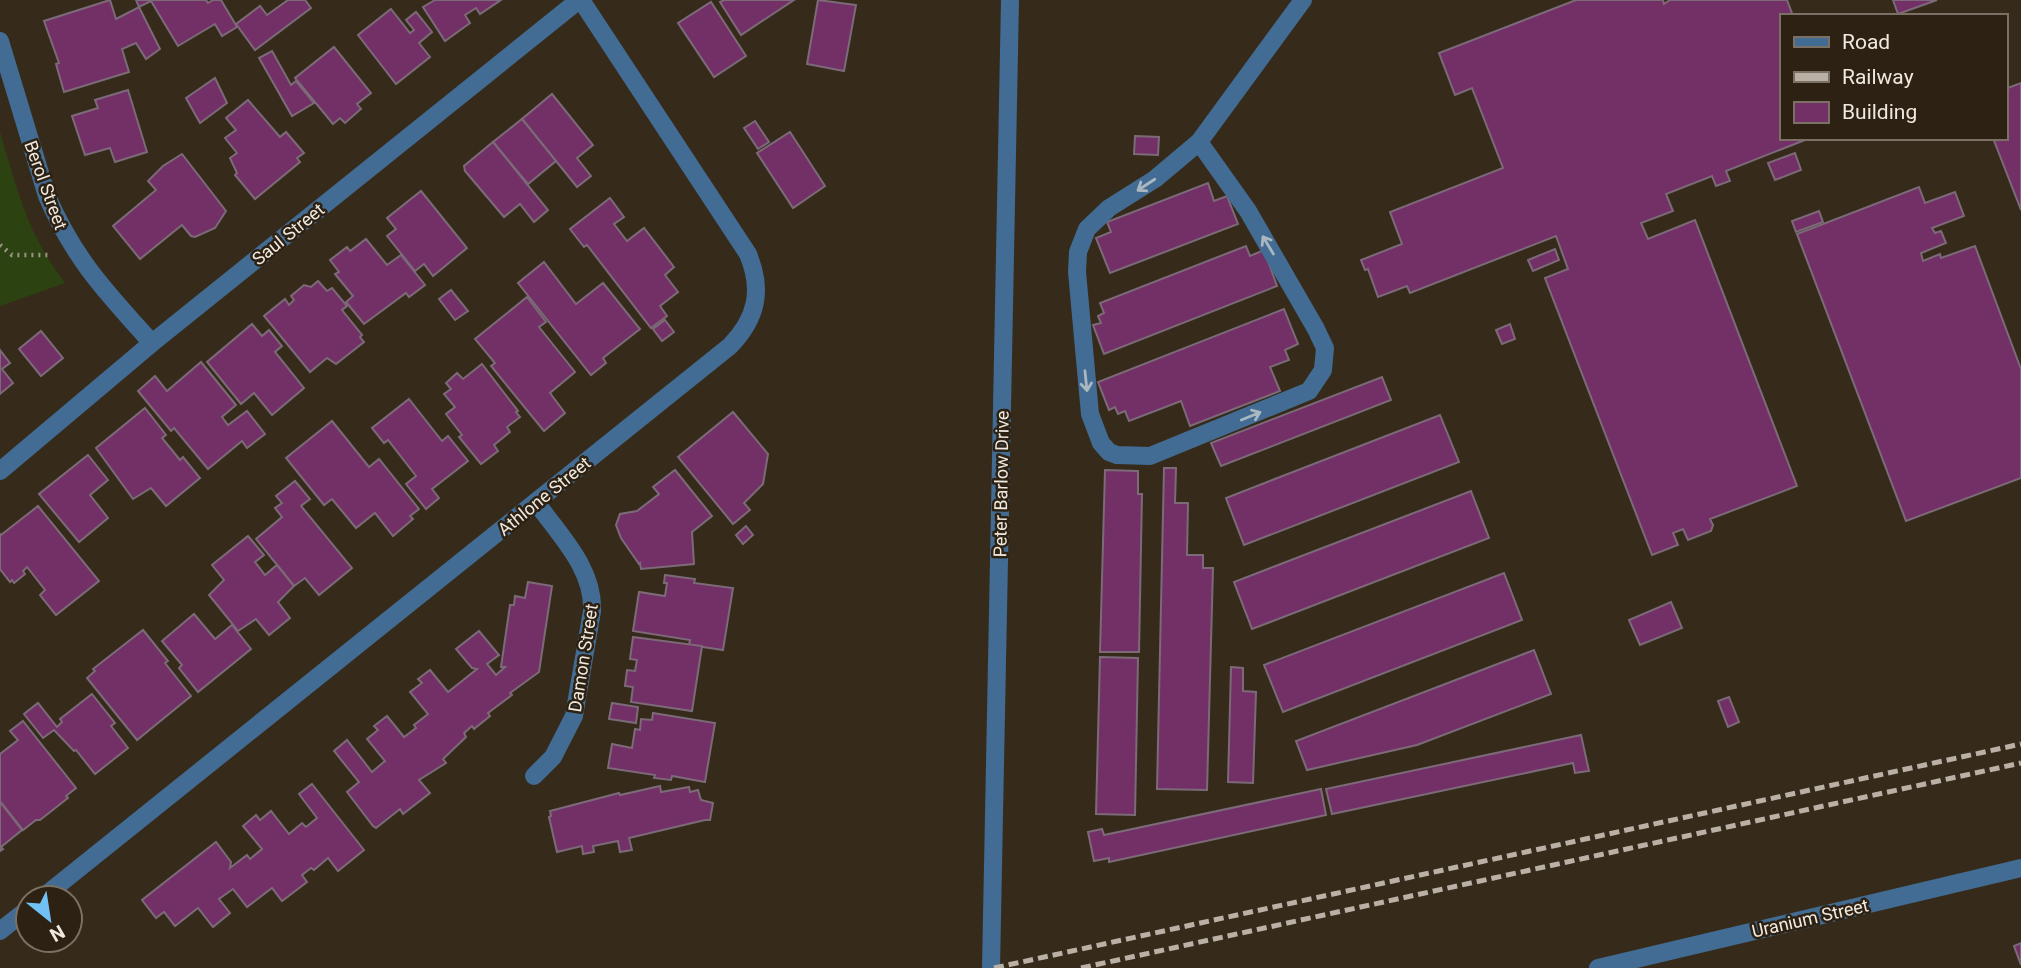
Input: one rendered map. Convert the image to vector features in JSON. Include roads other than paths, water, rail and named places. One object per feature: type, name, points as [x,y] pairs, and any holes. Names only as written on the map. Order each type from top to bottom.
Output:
[{"type":"street","name":"Saul Street","points":[[0,471],[152,343],[580,0]]},
{"type":"street","name":"Athlone Street","points":[[59,884],[730,346],[748,323],[756,295],[756,281],[748,254],[580,0]]},
{"type":"street","name":"Peter Barlow Drive","points":[[991,968],[1010,0]]},
{"type":"street","points":[[1199,142],[1248,211],[1316,329],[1325,348],[1323,370],[1309,391],[1269,408],[1150,456],[1116,455],[1101,443],[1090,414],[1077,272],[1078,252],[1087,229],[1109,208],[1154,179],[1199,142],[1303,0]]},
{"type":"street","name":"Berol Street","points":[[0,41],[47,196],[68,243],[97,283],[152,343]]},
{"type":"street","name":"Damon Street","points":[[534,776],[553,757],[574,716],[593,595],[583,568],[536,502]]},
{"type":"street","name":"Uranium Street","points":[[1598,968],[2021,868]]},
{"type":"street","points":[[0,931],[14,920]]},
{"type":"railway","points":[[994,968],[2021,744]]},
{"type":"railway","points":[[1081,968],[2021,763]]}]
